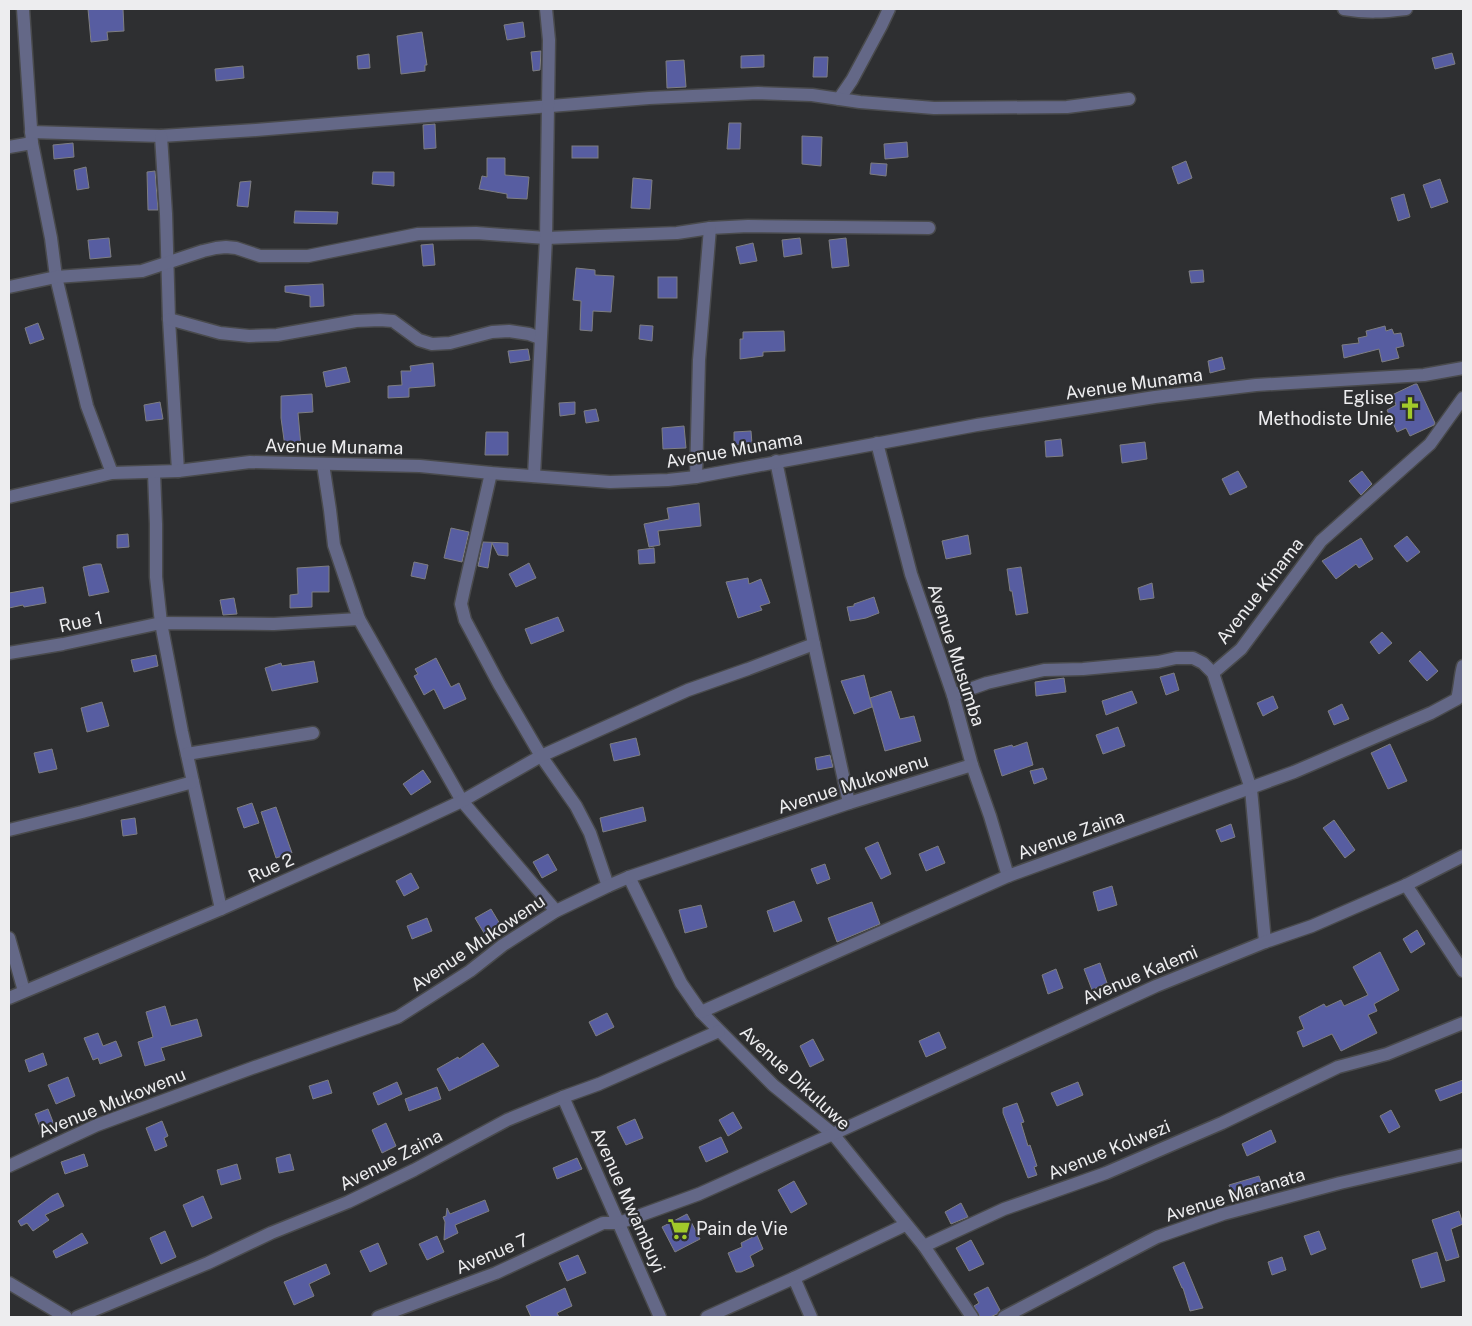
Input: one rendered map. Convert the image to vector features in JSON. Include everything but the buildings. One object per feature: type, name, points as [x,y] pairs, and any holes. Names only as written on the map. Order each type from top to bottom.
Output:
[{"type":"street","points":[[23,9],[32,137],[51,238],[56,278],[87,406],[112,474]]},
{"type":"street","points":[[534,476],[546,238],[549,40],[546,9]]},
{"type":"street","points":[[839,99],[852,80],[889,9]]},
{"type":"street","points":[[1344,9],[1380,13],[1406,9]]},
{"type":"street","points":[[9,147],[32,137],[162,136],[649,98],[758,93],[812,95],[934,108],[1067,107],[1129,99]]},
{"type":"street","points":[[162,136],[169,319],[178,471]]},
{"type":"street","points":[[9,287],[56,278],[142,271],[203,251],[226,247],[236,248],[260,256],[308,256],[418,234],[476,233],[546,238],[677,233],[710,228],[748,226],[929,228]]},
{"type":"street","points":[[696,477],[699,360],[710,228]]},
{"type":"street","points":[[169,319],[220,334],[249,336],[277,335],[356,321],[380,320],[393,321],[419,340],[432,344],[450,343],[492,332],[529,334],[540,338]]},
{"type":"street","name":"Avenue Munama","points":[[9,497],[112,474],[178,471],[250,462],[420,466],[610,482],[668,480],[696,477],[968,427],[1154,397],[1256,385],[1424,375],[1463,368]]},
{"type":"street","name":"Avenue Kinama","points":[[1213,673],[1241,649],[1321,541],[1430,444],[1463,398]]},
{"type":"street","name":"Avenue Musumba","points":[[877,443],[911,574],[953,695],[972,765],[1008,876]]},
{"type":"street","points":[[776,461],[849,803]]},
{"type":"street","points":[[323,464],[334,545],[360,619],[462,801],[556,911]]},
{"type":"street","points":[[154,473],[156,577],[161,623],[221,909]]},
{"type":"street","points":[[491,473],[464,590],[462,604],[466,620],[495,676],[541,756],[576,806],[586,826],[608,886]]},
{"type":"street","name":"Rue 1","points":[[9,652],[63,644],[161,623],[274,624],[360,619]]},
{"type":"street","name":"Rue 2","points":[[9,998],[221,909],[402,829],[462,801],[541,756],[688,690],[814,644]]},
{"type":"street","points":[[953,695],[987,683],[1044,670],[1083,670],[1158,662],[1176,658],[1193,658],[1202,663],[1213,673],[1251,788],[1265,942]]},
{"type":"street","name":"Avenue Zaina","points":[[701,1012],[1008,876],[1294,772],[1432,713],[1457,699],[1463,666]]},
{"type":"street","points":[[187,754],[313,733]]},
{"type":"street","name":"Avenue Mukowenu","points":[[9,1166],[97,1125],[398,1017],[470,970],[503,944],[556,911],[608,886],[849,803],[972,765]]},
{"type":"street","points":[[9,830],[193,782]]},
{"type":"street","name":"Avenue Kalemi","points":[[619,1223],[698,1194],[1148,990],[1265,942],[1312,926],[1406,885],[1463,856]]},
{"type":"street","name":"Avenue Dikuluwe","points":[[629,878],[682,982],[701,1012],[773,1085],[833,1134],[905,1225],[924,1246],[972,1317]]},
{"type":"street","points":[[1406,885],[1463,971]]},
{"type":"street","points":[[9,938],[24,992]]},
{"type":"street","name":"Avenue Kolwezi","points":[[924,1246],[1004,1209],[1106,1173],[1213,1127],[1338,1067],[1388,1054],[1463,1023]]},
{"type":"street","name":"Avenue Zaina","points":[[77,1317],[208,1263],[271,1233],[348,1202],[414,1170],[508,1120],[599,1084],[719,1031]]},
{"type":"street","name":"Avenue Mwambuyi","points":[[563,1097],[660,1317]]},
{"type":"street","name":"Avenue Maranata","points":[[1004,1317],[1157,1237],[1215,1217],[1340,1183],[1463,1155]]},
{"type":"street","name":"Avenue 7","points":[[378,1317],[496,1273],[603,1223],[619,1223]]},
{"type":"street","points":[[707,1317],[905,1225]]},
{"type":"street","points":[[794,1278],[811,1317]]},
{"type":"street","points":[[9,1283],[66,1317]]},
{"type":"place","name":"Eglise Methodiste Unie","points":[[1410,408]]},
{"type":"place","name":"Pain de Vie","points":[[679,1229]]}]
